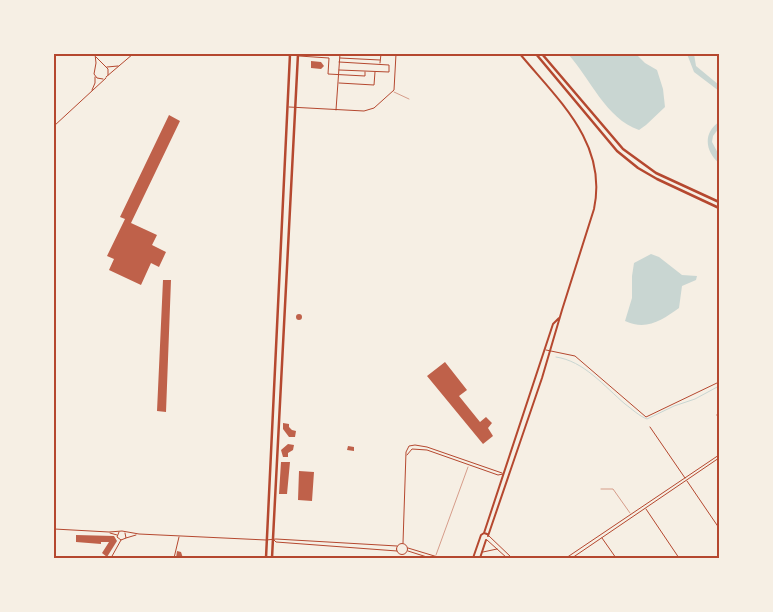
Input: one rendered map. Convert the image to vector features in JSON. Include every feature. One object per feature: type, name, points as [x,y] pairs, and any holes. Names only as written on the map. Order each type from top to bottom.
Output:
[{"type":"main road","points":[[266,558],[290,54]]},
{"type":"main road","points":[[536,54],[617,150],[638,168],[719,208]]},
{"type":"main road","points":[[542,54],[623,149],[656,173],[719,202]]},
{"type":"main road","points":[[272,558],[298,55]]},
{"type":"street","points":[[54,126],[133,54]]},
{"type":"street","points":[[336,110],[340,54]]},
{"type":"street","points":[[380,64],[381,54]]},
{"type":"street","points":[[288,107],[369,110],[393,91],[396,54]]},
{"type":"street","points":[[480,558],[535,401],[559,318],[594,210],[597,187],[595,163],[589,144],[580,128],[520,54]]},
{"type":"street","points":[[95,55],[109,71],[107,77]]},
{"type":"street","points":[[90,92],[95,83],[95,55]]},
{"type":"street","points":[[298,55],[329,58],[328,74],[365,76]]},
{"type":"street","points":[[339,58],[380,60]]},
{"type":"street","points":[[339,62],[389,65],[389,72],[339,70]]},
{"type":"street","points":[[96,67],[100,65],[114,68],[121,64]]},
{"type":"street","points":[[365,84],[366,71]]},
{"type":"street","points":[[338,83],[374,84],[375,72]]},
{"type":"street","points":[[94,74],[99,79],[107,77]]},
{"type":"street","points":[[473,558],[484,533],[553,324],[559,318]]},
{"type":"street","points":[[545,350],[574,356],[646,417],[719,382]]},
{"type":"street","points":[[719,410],[717,415],[719,420]]},
{"type":"street","points":[[650,427],[719,528]]},
{"type":"street","points":[[430,558],[407,549],[403,543],[407,449],[411,445],[427,446],[500,471],[509,476]]},
{"type":"street","points":[[407,456],[410,450],[417,448],[498,475],[504,474]]},
{"type":"street","points":[[566,558],[646,508],[719,455]]},
{"type":"street","points":[[572,558],[631,514],[719,458]]},
{"type":"street","points":[[644,506],[679,558]]},
{"type":"street","points":[[54,529],[182,537],[276,539],[397,546],[403,543]]},
{"type":"street","points":[[109,532],[117,535],[121,540]]},
{"type":"street","points":[[117,535],[120,532]]},
{"type":"street","points":[[124,532],[126,538]]},
{"type":"street","points":[[484,533],[512,558]]},
{"type":"street","points":[[111,558],[121,540],[139,534]]},
{"type":"street","points":[[174,558],[178,538],[182,537]]},
{"type":"street","points":[[481,537],[486,539],[507,558]]},
{"type":"street","points":[[601,537],[616,558]]},
{"type":"street","points":[[273,540],[276,542],[330,547],[397,551],[401,554]]},
{"type":"street","points":[[397,546],[397,551]]},
{"type":"street","points":[[407,549],[440,558]]},
{"type":"street","points":[[401,554],[407,549]]},
{"type":"street","points":[[482,552],[498,549]]},
{"type":"lane","points":[[393,91],[409,99]]},
{"type":"lane","points":[[435,557],[470,461]]},
{"type":"lane","points":[[601,489],[613,489],[616,491],[631,514]]},
{"type":"shaded area","points":[[568,54],[636,54],[645,63],[657,70],[663,89],[665,107],[639,130],[627,125],[599,97]]},
{"type":"shaded area","points":[[687,54],[694,54],[696,66],[719,85],[719,91],[694,72]]},
{"type":"shaded area","points":[[719,122],[719,128],[713,136],[712,142],[719,155],[719,163],[711,153],[708,137],[710,131]]},
{"type":"shaded area","points":[[651,254],[659,257],[682,275],[697,276],[696,280],[682,286],[679,308],[654,323],[633,324],[625,321],[632,298],[634,263]]},
{"type":"building","points":[[311,61],[321,62],[324,66],[321,69],[311,68]]},
{"type":"building","points":[[169,115],[180,121],[131,223],[157,235],[152,245],[166,252],[159,267],[151,263],[141,285],[109,270],[114,259],[107,256],[125,219],[120,217]]},
{"type":"building","points":[[163,280],[171,280],[166,412],[157,411]]},
{"type":"building","points":[[299,314],[302,317],[299,320],[296,317]]},
{"type":"building","points":[[445,362],[467,390],[459,396],[480,422],[486,417],[492,423],[488,428],[493,436],[483,444],[427,376]]},
{"type":"building","points":[[283,423],[289,424],[292,430],[296,431],[295,437],[289,437],[283,429]]},
{"type":"building","points":[[288,444],[294,445],[293,450],[288,453],[288,457],[283,457],[281,450]]},
{"type":"building","points":[[348,446],[354,447],[354,451],[347,450]]},
{"type":"building","points":[[281,462],[290,462],[287,494],[279,494]]},
{"type":"building","points":[[299,471],[314,472],[312,501],[298,500]]},
{"type":"building","points":[[76,535],[114,536],[117,541],[107,557],[102,553],[109,542],[101,542],[101,544],[76,542]]},
{"type":"building","points":[[177,551],[181,552],[183,558],[176,558]]},
{"type":"waterway","points":[[556,357],[566,359],[585,369],[625,404],[647,419],[674,406],[695,399],[719,386]]}]
